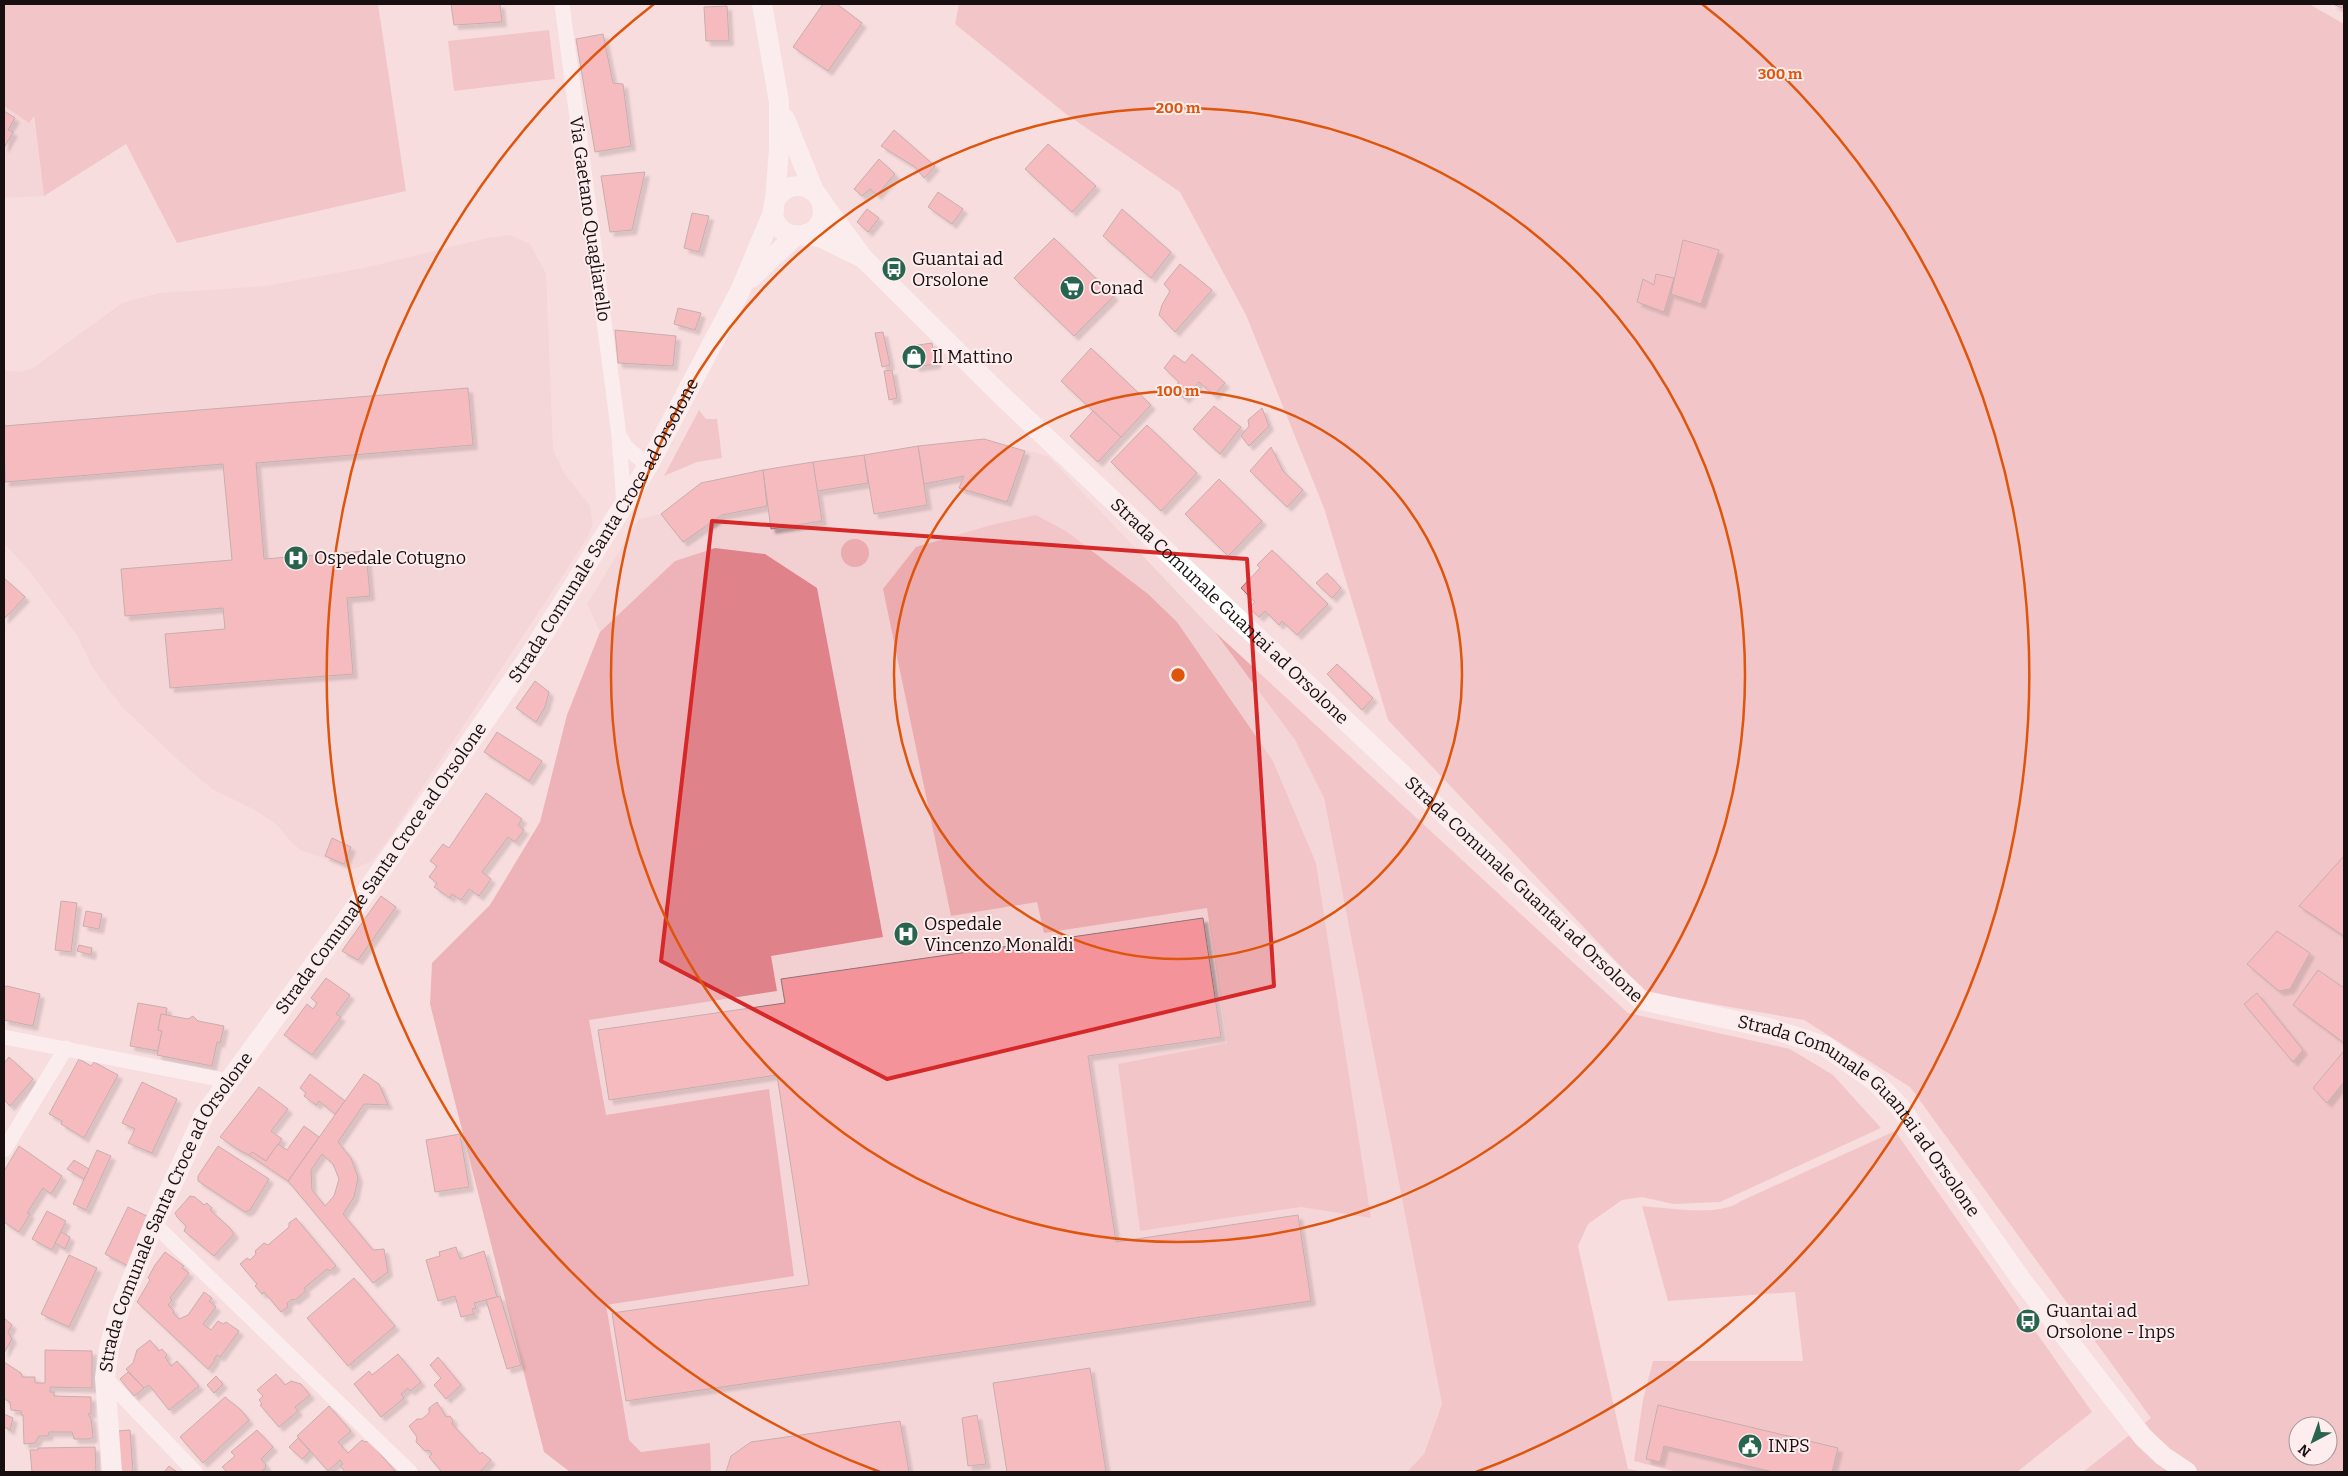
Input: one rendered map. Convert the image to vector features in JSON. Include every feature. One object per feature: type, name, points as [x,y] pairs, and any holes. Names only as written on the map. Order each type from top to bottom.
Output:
[{"type":"street","name":"Via Gaetano Quagliarello","points":[[562,4],[619,435],[624,506]]},
{"type":"street","points":[[762,4],[779,102],[780,149],[774,205],[775,219],[787,233],[801,235],[815,229],[821,221],[823,211],[818,196],[808,187],[793,186],[784,190],[774,205]]},
{"type":"street","name":"Strada Comunale Guantai ad Orsolone","points":[[779,102],[798,156],[818,196],[862,258],[1000,394],[1641,1000],[1769,1028],[1824,1046],[1876,1082],[1899,1106],[2023,1282],[2143,1437],[2163,1456],[2187,1472]]},
{"type":"street","name":"Strada Comunale Santa Croce ad Orsolone","points":[[112,1472],[105,1378],[109,1348],[120,1309],[154,1224],[204,1115],[348,918],[527,660],[624,506],[648,466],[740,291],[774,205]]},
{"type":"street","name":"Strada Comunale Guantai ad Orsolone","points":[[801,235],[822,238],[862,258]]},
{"type":"street","name":"Strada Comunale Santa Croce ad Orsolone","points":[[740,291],[755,273],[801,235]]},
{"type":"street","points":[[619,435],[626,447],[648,466]]},
{"type":"street","points":[[4,1037],[229,1081]]},
{"type":"street","points":[[4,1150],[66,1048]]},
{"type":"street","points":[[154,1224],[410,1472]]},
{"type":"street","points":[[105,1378],[195,1472]]},
{"type":"highlighted area","points":[[712,521],[1247,559],[1274,986],[887,1079],[661,961]]},
{"type":"shaded area","points":[[4,4],[378,4],[406,191],[177,243],[126,144],[44,196],[34,116],[29,123],[4,106]]},
{"type":"shaded area","points":[[959,4],[2309,4],[2344,24],[2344,1472],[2083,1472],[2151,1418],[1910,1087],[1804,1020],[1645,992],[1388,720],[1324,508],[1246,315],[1180,192],[1066,114],[955,24]]},
{"type":"shaded area","points":[[549,30],[555,79],[454,91],[448,41]]},
{"type":"shaded area","points":[[4,68],[33,115],[44,196],[4,198]]},
{"type":"shaded area","name":"Ospedale Cotugno","points":[[510,235],[530,244],[546,274],[553,449],[564,473],[590,506],[593,524],[587,538],[562,577],[385,844],[372,861],[354,869],[300,850],[277,825],[255,810],[212,789],[179,761],[121,706],[93,668],[76,634],[31,573],[4,543],[4,370],[21,372],[33,368],[122,303],[159,293],[266,286],[368,267],[487,238]]},
{"type":"shaded area","points":[[699,410],[706,419],[717,419],[722,458],[697,462],[664,476]]},
{"type":"shaded area","name":"Ospedale Vincenzo Monaldi","points":[[984,439],[1048,456],[1215,632],[1295,740],[1324,798],[1442,1404],[1424,1454],[1407,1472],[574,1472],[432,963],[490,905],[540,822],[567,715],[600,632],[587,604],[639,519],[661,514],[701,483],[864,455]]},
{"type":"shaded area","points":[[1036,515],[1066,531],[1148,594],[1177,622],[1273,761],[1316,863],[1371,1218],[1301,1207],[1140,1231],[1118,1064],[1227,1043],[1207,908],[1044,933],[1037,902],[951,916],[883,589],[916,547],[991,525]]},
{"type":"shaded area","points":[[855,539],[865,543],[869,553],[865,563],[855,567],[845,563],[841,553],[845,543]]},
{"type":"shaded area","points":[[715,548],[765,554],[817,588],[883,937],[771,956],[777,991],[589,1020],[606,1115],[769,1089],[794,1276],[606,1305],[629,1440],[641,1452],[710,1443],[711,1472],[570,1472],[544,1452],[430,1004],[432,963],[490,905],[540,822],[567,715],[600,632],[675,561]]},
{"type":"shaded area","points":[[1215,632],[1628,1013],[1790,1049],[1833,1075],[1881,1128],[1720,1202],[1673,1204],[1642,1197],[1622,1200],[1588,1224],[1578,1246],[1628,1469],[1645,1472],[1407,1472],[1424,1454],[1442,1404],[1324,798],[1295,740]]},
{"type":"shaded area","points":[[1895,1131],[2092,1412],[2017,1472],[1677,1472],[1634,1461],[1643,1400],[1653,1361],[1803,1361],[1795,1292],[1668,1301],[1642,1206],[1679,1210],[1708,1210],[1732,1206]]},
{"type":"building","points":[[451,4],[500,4],[502,22],[454,25]]},
{"type":"building","points":[[823,4],[837,4],[862,23],[828,71],[793,47]]},
{"type":"building","points":[[2333,4],[2344,4],[2342,8]]},
{"type":"building","points":[[727,6],[729,41],[706,41],[704,7]]},
{"type":"building","points":[[603,34],[613,83],[623,84],[631,146],[595,152],[576,39]]},
{"type":"building","points":[[4,111],[15,118],[8,130],[13,132],[4,148]]},
{"type":"building","points":[[894,130],[935,166],[924,178],[915,167],[881,146]]},
{"type":"building","points":[[1048,144],[1096,186],[1072,212],[1025,169]]},
{"type":"building","points":[[879,159],[895,174],[877,195],[870,189],[862,196],[854,189]]},
{"type":"building","points":[[645,172],[632,230],[610,232],[601,176]]},
{"type":"building","points":[[938,192],[963,209],[952,224],[928,207]]},
{"type":"building","points":[[867,209],[879,218],[868,232],[857,222]]},
{"type":"building","points":[[1122,209],[1171,252],[1151,278],[1103,236]]},
{"type":"building","points":[[692,213],[709,216],[699,252],[684,248]]},
{"type":"building","points":[[1054,238],[1114,296],[1074,336],[1014,278]]},
{"type":"building","points":[[1683,240],[1719,250],[1701,304],[1671,294]]},
{"type":"building","points":[[1180,264],[1212,290],[1175,332],[1159,315],[1170,291],[1164,284]]},
{"type":"building","points":[[1656,274],[1674,278],[1664,312],[1637,302],[1643,279],[1654,285]]},
{"type":"building","points":[[678,308],[701,313],[695,330],[674,324]]},
{"type":"building","points":[[615,330],[676,336],[673,366],[618,363]]},
{"type":"building","points":[[883,332],[890,365],[882,367],[875,333]]},
{"type":"building","points":[[932,343],[936,364],[915,367],[912,346]]},
{"type":"building","points":[[1091,348],[1151,405],[1121,437],[1061,381]]},
{"type":"building","points":[[1192,354],[1225,383],[1214,395],[1199,382],[1185,399],[1174,389],[1179,382],[1164,368],[1174,355],[1185,363]]},
{"type":"building","points":[[892,370],[897,398],[889,400],[884,371]]},
{"type":"building","points":[[468,388],[473,445],[256,463],[264,559],[366,551],[370,596],[347,598],[353,674],[170,688],[165,634],[225,629],[223,608],[125,616],[121,569],[232,560],[223,464],[5,482],[4,426]]},
{"type":"building","points":[[1214,406],[1241,427],[1220,454],[1193,429]]},
{"type":"building","points":[[1262,408],[1269,426],[1249,446],[1241,436],[1249,426],[1248,420]]},
{"type":"building","points":[[1093,411],[1121,437],[1098,462],[1070,436]]},
{"type":"building","points":[[1147,425],[1197,473],[1161,511],[1111,462]]},
{"type":"building","points":[[984,439],[1025,451],[1007,502],[959,488],[964,476],[924,484],[918,446]]},
{"type":"building","points":[[918,446],[927,505],[874,514],[864,455]]},
{"type":"building","points":[[1271,447],[1283,471],[1303,490],[1287,507],[1250,471]]},
{"type":"building","points":[[864,455],[868,483],[817,491],[813,462]]},
{"type":"building","points":[[813,462],[822,521],[771,529],[763,470]]},
{"type":"building","points":[[763,470],[767,506],[722,515],[683,542],[661,514],[701,483]]},
{"type":"building","points":[[1219,479],[1262,521],[1228,556],[1185,514]]},
{"type":"building","points":[[1272,550],[1328,604],[1297,635],[1282,621],[1279,625],[1265,611],[1259,617],[1249,608],[1255,602],[1241,588],[1260,568],[1257,565]]},
{"type":"building","points":[[1327,573],[1341,588],[1332,598],[1316,583]]},
{"type":"building","points":[[4,578],[25,597],[4,619]]},
{"type":"building","points":[[1337,664],[1373,698],[1362,710],[1327,674]]},
{"type":"building","points":[[535,681],[549,692],[545,707],[536,722],[516,708]]},
{"type":"building","points":[[497,732],[542,761],[529,781],[484,752]]},
{"type":"building","points":[[486,793],[522,819],[518,825],[524,830],[515,842],[508,837],[482,872],[491,879],[479,896],[469,889],[461,900],[452,894],[450,898],[434,887],[437,883],[429,877],[437,866],[430,861],[443,844],[449,848]]},
{"type":"building","points":[[332,838],[351,847],[344,864],[325,856]]},
{"type":"building","points":[[2344,856],[2344,936],[2299,906]]},
{"type":"building","points":[[381,896],[396,907],[358,960],[342,951]]},
{"type":"building","points":[[61,901],[77,903],[71,952],[55,950]]},
{"type":"building","points":[[86,911],[102,914],[99,929],[83,926]]},
{"type":"building","points":[[1203,918],[1221,1037],[1088,1056],[1116,1242],[1298,1215],[1311,1301],[626,1401],[612,1313],[809,1285],[777,1075],[609,1100],[598,1030],[785,1003],[781,979]]},
{"type":"building","points":[[2277,931],[2310,953],[2290,989],[2279,991],[2247,964]]},
{"type":"building","points":[[79,945],[92,948],[91,955],[77,951]]},
{"type":"building","points":[[2318,970],[2344,988],[2344,1043],[2293,1005]]},
{"type":"building","points":[[326,978],[350,995],[336,1014],[341,1017],[312,1055],[284,1035],[307,1004],[313,1009],[317,1003],[311,998]]},
{"type":"building","points":[[7,986],[40,994],[33,1026],[4,1020],[4,987]]},
{"type":"building","points":[[2257,993],[2303,1050],[2293,1062],[2244,1004]]},
{"type":"building","points":[[138,1003],[167,1008],[166,1015],[161,1014],[158,1030],[162,1031],[158,1051],[130,1046]]},
{"type":"building","points":[[161,1014],[188,1019],[193,1016],[198,1021],[224,1026],[220,1043],[217,1042],[212,1066],[157,1055],[162,1031],[158,1030]]},
{"type":"building","points":[[2344,1051],[2344,1082],[2327,1103],[2313,1088]]},
{"type":"building","points":[[9,1057],[33,1079],[10,1106],[4,1100],[4,1063]]},
{"type":"building","points":[[79,1059],[91,1066],[94,1062],[118,1075],[84,1138],[61,1124],[62,1121],[49,1114]]},
{"type":"building","points":[[310,1074],[345,1101],[335,1114],[319,1101],[316,1105],[304,1096],[306,1093],[300,1088]]},
{"type":"building","points":[[364,1074],[379,1084],[388,1105],[364,1104],[338,1142],[351,1158],[358,1178],[354,1197],[343,1214],[373,1250],[384,1249],[388,1272],[373,1283],[288,1181]],"holes":[[[322,1154],[333,1164],[339,1179],[334,1196],[325,1206],[312,1190],[311,1170]]]},
{"type":"building","points":[[142,1082],[177,1099],[152,1153],[128,1143],[135,1129],[122,1123]]},
{"type":"building","points":[[259,1087],[288,1109],[271,1131],[282,1139],[266,1161],[252,1152],[249,1155],[237,1149],[220,1137]]},
{"type":"building","points":[[304,1126],[319,1137],[288,1181],[249,1155],[252,1152],[266,1161],[278,1144],[287,1150]]},
{"type":"building","points":[[460,1134],[469,1187],[435,1192],[426,1140]]},
{"type":"building","points":[[19,1146],[62,1176],[51,1194],[43,1188],[27,1213],[30,1214],[19,1232],[4,1222],[4,1171]]},
{"type":"building","points":[[218,1146],[269,1179],[250,1210],[245,1212],[198,1181],[198,1176]]},
{"type":"building","points":[[97,1150],[111,1156],[86,1210],[73,1204]]},
{"type":"building","points":[[74,1160],[89,1169],[84,1179],[67,1169]]},
{"type":"building","points":[[190,1196],[195,1197],[204,1205],[207,1203],[212,1208],[210,1210],[234,1234],[214,1256],[184,1231],[186,1226],[175,1213]]},
{"type":"building","points":[[128,1207],[149,1217],[128,1266],[105,1254]]},
{"type":"building","points":[[47,1211],[66,1221],[52,1250],[32,1239]]},
{"type":"building","points":[[296,1218],[336,1266],[330,1271],[327,1269],[304,1288],[306,1291],[295,1300],[292,1299],[287,1303],[288,1307],[281,1312],[264,1292],[262,1294],[255,1286],[257,1284],[240,1264],[247,1258],[250,1260],[256,1254],[255,1251],[264,1243],[268,1245],[289,1227],[289,1223]]},
{"type":"building","points":[[61,1232],[70,1237],[65,1249],[55,1243]]},
{"type":"building","points":[[456,1247],[460,1259],[484,1251],[497,1297],[474,1303],[476,1308],[472,1309],[474,1314],[461,1317],[455,1296],[438,1301],[426,1260],[440,1256],[439,1252]]},
{"type":"building","points":[[165,1252],[184,1266],[182,1268],[189,1273],[170,1298],[172,1300],[168,1305],[174,1311],[173,1313],[179,1319],[188,1315],[204,1292],[212,1298],[209,1301],[216,1307],[203,1324],[211,1330],[218,1321],[223,1324],[226,1322],[239,1331],[220,1357],[217,1355],[208,1369],[137,1302],[150,1280],[148,1278],[155,1265]]},
{"type":"building","points":[[69,1255],[97,1268],[69,1327],[41,1314]]},
{"type":"building","points":[[354,1278],[395,1326],[348,1366],[307,1318]]},
{"type":"building","points":[[500,1296],[521,1365],[507,1369],[486,1300]]},
{"type":"building","points":[[4,1318],[12,1325],[8,1332],[12,1339],[4,1353]]},
{"type":"building","points":[[150,1340],[159,1351],[162,1349],[167,1355],[165,1357],[171,1366],[177,1361],[199,1386],[169,1410],[149,1385],[144,1388],[126,1369],[133,1363],[137,1350]]},
{"type":"building","points":[[45,1350],[92,1351],[92,1388],[50,1387],[50,1392],[54,1392],[54,1396],[91,1397],[91,1413],[88,1414],[91,1419],[93,1437],[90,1439],[74,1439],[72,1432],[49,1432],[48,1436],[39,1436],[35,1443],[24,1444],[23,1415],[21,1415],[21,1411],[11,1410],[10,1402],[4,1399],[4,1362],[21,1373],[22,1377],[35,1377],[35,1383],[45,1383]]},
{"type":"building","points":[[398,1354],[421,1382],[410,1391],[408,1388],[401,1394],[404,1398],[381,1417],[354,1384],[369,1371],[372,1375]]},
{"type":"building","points":[[438,1357],[461,1385],[446,1399],[434,1385],[441,1378],[430,1365]]},
{"type":"building","points":[[1090,1368],[1106,1472],[1007,1472],[993,1383]]},
{"type":"building","points":[[128,1372],[144,1388],[134,1396],[120,1379]]},
{"type":"building","points":[[276,1374],[285,1385],[291,1381],[301,1384],[310,1395],[295,1407],[298,1411],[279,1427],[260,1405],[262,1404],[259,1400],[263,1396],[257,1390]]},
{"type":"building","points":[[216,1376],[223,1384],[214,1393],[207,1385]]},
{"type":"building","points":[[225,1397],[241,1410],[249,1420],[203,1463],[180,1437]]},
{"type":"building","points":[[437,1402],[446,1417],[450,1416],[453,1420],[452,1424],[480,1454],[482,1452],[491,1460],[480,1472],[442,1472],[429,1457],[432,1454],[429,1450],[425,1451],[416,1442],[417,1437],[409,1426],[417,1419],[422,1419],[429,1413],[429,1408]]},
{"type":"building","points":[[1658,1405],[1838,1448],[1832,1472],[1773,1472],[1664,1446],[1660,1462],[1646,1459]]},
{"type":"building","points":[[329,1406],[351,1431],[338,1442],[348,1453],[362,1440],[365,1442],[369,1441],[396,1472],[345,1472],[340,1466],[343,1464],[340,1460],[328,1471],[297,1436]]},
{"type":"building","points":[[4,1414],[13,1418],[10,1430],[4,1427]]},
{"type":"building","points":[[977,1415],[986,1464],[968,1466],[962,1418]]},
{"type":"building","points":[[900,1421],[909,1472],[726,1472],[731,1456],[751,1442]]},
{"type":"building","points":[[130,1430],[133,1472],[119,1472],[116,1431]]},
{"type":"building","points":[[257,1430],[273,1447],[261,1459],[266,1465],[265,1469],[261,1472],[227,1472],[222,1467],[235,1456],[231,1452]]},
{"type":"building","points":[[298,1438],[310,1451],[302,1459],[289,1447]]},
{"type":"building","points":[[95,1447],[96,1472],[32,1472],[30,1450],[38,1450],[38,1448]]},
{"type":"building","points":[[169,1466],[177,1472],[164,1472]]},
{"type":"place","name":"Guantai ad Orsolone","points":[[894,269]]},
{"type":"place","name":"Conad","points":[[1072,288]]},
{"type":"place","name":"Il Mattino","points":[[914,357]]},
{"type":"place","name":"Ospedale Cotugno","points":[[296,558]]},
{"type":"place","name":"Ospedale Vincenzo Monaldi","points":[[906,934]]},
{"type":"place","name":"Guantai ad Orsolone - Inps","points":[[2028,1321]]},
{"type":"place","name":"INPS","points":[[1750,1446]]}]
